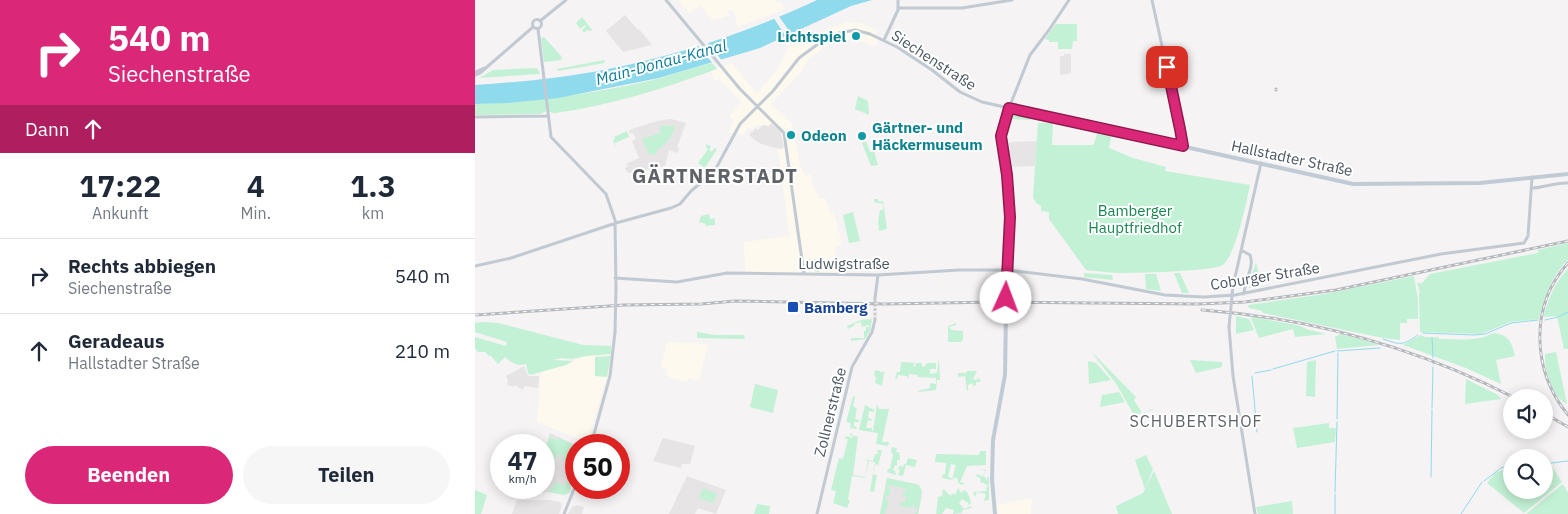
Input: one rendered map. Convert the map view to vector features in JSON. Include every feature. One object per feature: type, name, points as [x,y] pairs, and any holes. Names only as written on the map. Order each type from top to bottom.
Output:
[{"type":"main road","name":"Siechenstraße","points":[[1009,108],[1082,124]]},
{"type":"main road","points":[[1006,298],[1010,210],[1001,136],[1009,108]]},
{"type":"main road","name":"Hallstadter Straße","points":[[1082,124],[1360,184],[1480,183],[1568,174]]},
{"type":"main road","points":[[995,514],[992,479],[993,440],[1005,375],[1006,312]]},
{"type":"street","points":[[475,74],[533,27],[534,21],[540,21],[565,0]]},
{"type":"street","points":[[666,0],[740,89],[785,135],[804,274]]},
{"type":"street","points":[[884,40],[898,8],[898,0]]},
{"type":"street","points":[[898,8],[962,8],[1012,0]]},
{"type":"street","points":[[1009,108],[1030,55],[1069,0]]},
{"type":"street","points":[[1152,0],[1183,146]]},
{"type":"street","points":[[540,21],[541,25],[537,29],[551,137],[606,194],[616,223],[615,334],[611,376],[594,434]]},
{"type":"street","points":[[533,27],[537,29]]},
{"type":"street","name":"Siechenstraße","points":[[758,106],[803,55],[835,34],[851,30],[863,31],[897,47],[932,70],[960,92],[982,102],[1009,108]]},
{"type":"street","points":[[475,266],[511,258],[680,204],[686,196],[714,172],[740,124],[758,106]]},
{"type":"street","points":[[475,117],[547,116]]},
{"type":"street","points":[[1255,514],[1233,376],[1229,327],[1233,286],[1261,163]]},
{"type":"street","points":[[1532,177],[1531,188],[1568,183]]},
{"type":"street","name":"Coburger Straße","points":[[1008,270],[1082,280],[1165,295],[1204,297],[1244,294],[1441,254],[1524,243],[1528,236],[1531,188]]},
{"type":"street","points":[[607,226],[616,230]]},
{"type":"street","points":[[1241,250],[1250,255],[1252,261],[1244,294]]},
{"type":"street","name":"Ludwigstraße","points":[[615,278],[681,282],[727,273],[878,275],[959,270],[1008,270]]},
{"type":"street","points":[[875,298],[878,275]]},
{"type":"street","name":"Zollnerstraße","points":[[817,514],[852,366],[872,332],[875,320]]},
{"type":"street","points":[[564,514],[570,499]]},
{"type":"shaded area","points":[[678,0],[775,0],[776,2],[780,1],[785,9],[738,27],[733,10],[728,12],[729,16],[712,20],[700,5],[689,13]]},
{"type":"shaded area","points":[[625,15],[652,45],[623,52],[606,31]]},
{"type":"shaded area","points":[[848,22],[860,23],[877,30],[874,37],[878,38],[876,46],[854,39],[838,41],[826,46],[809,59],[799,74],[771,104],[792,123],[800,165],[805,176],[811,174],[813,186],[819,199],[826,199],[830,213],[834,212],[842,245],[835,246],[835,273],[823,276],[784,276],[745,272],[744,242],[789,236],[779,155],[775,138],[758,124],[753,129],[748,128],[743,135],[729,132],[734,120],[729,116],[741,102],[719,79],[714,81],[711,71],[732,63],[757,94],[779,67],[788,48],[782,41],[802,31],[805,36],[801,38],[804,45],[831,27]]},
{"type":"shaded area","points":[[1064,54],[1071,54],[1071,73],[1060,75],[1060,56],[1064,56]]},
{"type":"shaded area","points":[[671,119],[686,123],[677,147],[679,148],[678,153],[669,150],[665,166],[627,172],[625,168],[628,167],[626,164],[639,158],[632,141],[636,139],[633,133],[630,134],[629,130],[657,121]]},
{"type":"shaded area","points":[[771,123],[781,132],[784,148],[779,149],[759,143],[749,135],[756,128],[758,130],[763,125],[769,126]]},
{"type":"shaded area","points":[[1037,141],[1035,166],[1012,167],[1009,143]]},
{"type":"shaded area","points":[[670,342],[708,344],[699,381],[688,378],[687,382],[666,376],[667,369],[661,368],[666,344]]},
{"type":"shaded area","points":[[595,355],[595,376],[607,377],[590,434],[566,434],[537,422],[541,372],[566,365],[579,358]]},
{"type":"shaded area","points":[[524,366],[528,376],[539,376],[538,388],[524,386],[523,390],[514,385],[513,387],[506,384],[508,382],[506,376]]},
{"type":"shaded area","points":[[555,435],[565,440],[564,495],[555,493]]},
{"type":"shaded area","points":[[663,438],[695,446],[690,464],[682,464],[681,468],[653,461]]},
{"type":"shaded area","points":[[687,476],[726,490],[716,514],[698,508],[695,514],[669,514]]},
{"type":"shaded area","points":[[887,478],[917,484],[920,487],[922,496],[918,514],[880,514]]},
{"type":"shaded area","points":[[1032,498],[1031,514],[998,514],[996,505]]},
{"type":"shaded area","points":[[517,500],[550,500],[560,502],[562,505],[559,514],[512,514]]},
{"type":"shaded area","points":[[577,505],[584,507],[582,514],[568,514],[572,507]]},
{"type":"green space","points":[[582,17],[593,31],[587,30],[584,33],[582,30],[585,25],[580,29],[576,23]]},
{"type":"green space","points":[[1056,24],[1077,24],[1077,41],[1073,41],[1072,49],[1058,49],[1058,42],[1049,42],[1049,40],[1045,39]]},
{"type":"green space","points":[[544,37],[562,57],[561,60],[544,62],[541,38]]},
{"type":"green space","points":[[604,60],[605,63],[558,71],[557,69]]},
{"type":"green space","points":[[712,63],[717,69],[657,90],[597,106],[555,113],[547,111],[540,114],[475,115],[475,104],[544,99],[589,93],[657,79]]},
{"type":"green space","points":[[537,68],[540,74],[479,78],[493,70]]},
{"type":"green space","points":[[858,96],[868,101],[869,115],[855,109]]},
{"type":"green space","points":[[1015,112],[1030,117],[1030,120],[1011,119],[1011,122],[1008,122],[1012,113]]},
{"type":"green space","name":"Bamberger Hauptfriedhof","points":[[1038,123],[1053,123],[1052,145],[1092,145],[1098,130],[1112,133],[1109,148],[1133,158],[1166,167],[1165,171],[1250,185],[1240,228],[1228,259],[1223,265],[1206,269],[1124,273],[1086,270],[1049,219],[1049,212],[1041,211],[1041,206],[1036,203],[1033,197]]},
{"type":"green space","points":[[660,126],[675,126],[668,140],[656,151],[656,155],[649,154],[642,139],[660,133]]},
{"type":"green space","points":[[627,131],[629,137],[615,143],[616,148],[613,140],[615,139],[614,137]]},
{"type":"green space","points":[[866,141],[870,152],[874,151],[878,165],[871,166],[862,143]]},
{"type":"green space","points":[[706,144],[711,146],[709,150],[712,152],[714,148],[717,149],[705,168],[698,163],[708,149]]},
{"type":"green space","points":[[874,199],[878,199],[879,202],[883,201],[887,229],[879,231],[878,222],[880,210],[883,210],[883,204],[874,202]]},
{"type":"green space","points":[[853,212],[860,241],[849,243],[843,215]]},
{"type":"green space","points":[[709,214],[710,219],[715,218],[715,225],[705,226],[706,224],[699,222],[701,216]]},
{"type":"green space","points":[[1568,243],[1568,260],[1557,272],[1553,280],[1546,295],[1539,319],[1510,322],[1481,334],[1420,332],[1420,292],[1417,283],[1422,283],[1430,274],[1538,253],[1538,250]]},
{"type":"green space","points":[[809,259],[818,259],[818,270],[820,272],[813,270]]},
{"type":"green space","points":[[1256,262],[1261,286],[1288,282],[1249,288]]},
{"type":"green space","points":[[1568,269],[1568,349],[1564,349],[1557,316],[1543,317],[1559,280]]},
{"type":"green space","points":[[1084,273],[1112,275],[1113,280],[1084,277]]},
{"type":"green space","points":[[1174,273],[1180,273],[1189,293],[1182,293]]},
{"type":"green space","points":[[1145,274],[1156,274],[1161,291],[1146,289]]},
{"type":"green space","points":[[1414,276],[1418,300],[1418,319],[1407,319],[1407,323],[1400,323],[1400,340],[1263,313],[1262,311],[1249,308],[1248,305],[1325,294]]},
{"type":"green space","points":[[1236,316],[1249,319],[1254,330],[1236,334]]},
{"type":"green space","points":[[1251,318],[1301,326],[1326,334],[1295,337],[1293,329],[1259,338]]},
{"type":"green space","points":[[872,319],[870,331],[865,339],[851,341],[851,338],[864,338],[864,331],[869,325],[862,327],[861,322],[854,324],[854,326],[848,329],[847,326],[861,320]]},
{"type":"green space","points":[[475,323],[498,323],[583,345],[611,346],[611,354],[553,360],[573,361],[566,365],[530,375],[526,364],[515,364],[505,357],[498,364],[485,352],[478,352],[475,348],[475,337],[506,346],[507,342],[475,332]]},
{"type":"green space","points":[[956,323],[956,325],[949,327],[952,330],[963,331],[963,340],[961,342],[948,342],[948,326]]},
{"type":"green space","points":[[697,332],[715,335],[744,335],[745,339],[697,338]]},
{"type":"green space","points":[[1494,333],[1509,340],[1515,356],[1496,360],[1501,384],[1466,368],[1403,345],[1421,335],[1425,337],[1438,337],[1439,339],[1468,339],[1480,338]]},
{"type":"green space","points":[[1341,334],[1378,345],[1337,349],[1335,337]]},
{"type":"green space","points":[[1090,350],[1136,397],[1134,400],[1142,413],[1134,415],[1117,385]]},
{"type":"green space","points":[[1556,352],[1567,404],[1558,396],[1550,382],[1546,367],[1545,354]]},
{"type":"green space","points":[[611,356],[607,377],[595,376],[595,357]]},
{"type":"green space","points":[[939,358],[940,380],[937,380],[936,390],[918,392],[930,388],[930,383],[936,384],[936,378],[918,377],[918,375],[909,374],[908,380],[907,376],[898,375],[897,379],[895,379],[897,372],[900,372],[901,362],[915,363],[913,366],[915,367],[916,363],[922,363],[924,367],[927,363],[936,363],[936,369],[930,369],[930,374],[937,373]]},
{"type":"green space","points":[[1190,360],[1222,362],[1222,367],[1196,373]]},
{"type":"green space","points":[[1316,360],[1315,397],[1306,396],[1307,362]]},
{"type":"green space","points":[[1088,361],[1096,363],[1111,380],[1089,384]]},
{"type":"green space","points":[[875,370],[887,372],[884,373],[882,386],[875,383]]},
{"type":"green space","points":[[967,371],[977,371],[973,379],[979,378],[981,382],[976,382],[976,385],[973,386],[973,383],[968,385],[967,391],[965,376],[958,377],[958,373],[966,373]]},
{"type":"green space","points":[[1466,379],[1498,395],[1501,399],[1465,404]]},
{"type":"green space","points":[[755,384],[778,390],[773,413],[750,407]]},
{"type":"green space","points":[[1119,392],[1125,402],[1100,407],[1102,395]]},
{"type":"green space","points":[[853,396],[855,397],[853,406],[857,409],[855,419],[859,420],[859,422],[854,422],[854,426],[857,427],[856,429],[851,428],[850,430],[851,423],[846,422]]},
{"type":"green space","points":[[877,404],[879,409],[889,409],[882,442],[889,442],[888,446],[876,444],[878,433],[859,430],[865,405],[874,410],[874,412],[869,411],[868,418],[872,419],[871,421],[868,420],[866,428],[872,428],[873,431]]},
{"type":"green space","points":[[1329,423],[1329,428],[1336,428],[1335,442],[1297,448],[1293,428]]},
{"type":"green space","points":[[852,433],[852,435],[858,437],[853,475],[865,477],[868,461],[864,459],[873,461],[875,454],[878,454],[877,450],[882,450],[878,466],[877,464],[875,465],[873,474],[877,474],[874,492],[870,491],[875,462],[869,461],[865,478],[852,476],[848,500],[850,501],[847,508],[833,503],[836,491],[831,490],[839,458],[843,459],[848,439],[845,439],[846,436],[853,438],[853,436],[849,435]]},
{"type":"green space","points":[[559,438],[565,441],[565,461],[562,460],[564,455],[562,455],[560,460],[561,455],[557,454],[555,459],[555,439]]},
{"type":"green space","points":[[892,447],[897,448],[896,452],[899,452],[900,460],[897,460],[897,466],[895,465],[893,470],[896,475],[887,472],[890,469],[893,454],[891,452]]},
{"type":"green space","points":[[980,451],[986,451],[986,465],[967,466],[960,482],[964,483],[963,485],[958,483],[958,479],[955,477],[952,481],[956,463],[955,465],[951,464],[948,477],[952,478],[951,480],[942,478],[943,474],[945,474],[946,463],[935,462],[936,454],[979,455]]},
{"type":"green space","points":[[1146,455],[1153,469],[1145,489],[1135,460]]},
{"type":"green space","points":[[908,458],[917,460],[915,467],[906,465],[903,476],[898,475],[899,466],[903,467]]},
{"type":"green space","points":[[1553,468],[1562,482],[1553,489]]},
{"type":"green space","points":[[982,469],[986,470],[983,476],[987,482],[987,477],[989,477],[989,500],[984,501],[986,494],[977,492],[975,497],[973,493],[975,492],[971,492],[988,491],[986,490],[988,484],[986,486],[986,484],[980,482],[981,479],[978,478],[981,477],[976,477],[977,474],[983,477],[982,475],[985,471]]},
{"type":"green space","points":[[1503,470],[1503,496],[1487,483],[1495,473]]},
{"type":"green space","points":[[1154,471],[1172,514],[1118,514],[1116,506],[1143,493]]},
{"type":"green space","points":[[887,478],[919,485],[922,491],[918,514],[915,514],[918,509],[914,508],[914,504],[912,508],[900,506],[901,502],[905,502],[906,496],[902,495],[903,491],[906,492],[907,489],[888,485],[887,488],[891,489],[889,496],[886,496],[885,499],[889,499],[885,514],[880,514]]},
{"type":"green space","points":[[555,482],[565,486],[565,495],[555,493]]},
{"type":"green space","points":[[1563,484],[1568,493],[1568,514],[1526,514],[1544,499],[1553,499],[1553,492]]},
{"type":"green space","points":[[703,488],[717,494],[713,503],[699,498]]},
{"type":"green space","points":[[958,488],[961,493],[964,490],[967,493],[971,504],[967,505],[969,503],[962,499],[959,503],[964,509],[971,506],[971,508],[963,510],[961,513],[953,514],[954,510],[946,508],[942,514],[936,514],[938,497],[942,496],[943,489],[951,496],[952,493],[955,495]]},
{"type":"green space","points":[[475,490],[487,495],[481,514],[475,514]]},
{"type":"green space","points":[[1507,499],[1541,499],[1524,513]]},
{"type":"green space","points":[[1292,501],[1293,514],[1258,514],[1256,507]]},
{"type":"green space","points":[[757,504],[770,506],[769,514],[754,514]]},
{"type":"water","name":"Main-Donau-Kanal","points":[[817,0],[872,0],[851,6],[760,48],[659,78],[558,98],[475,104],[475,85],[575,75],[661,57],[741,32]]},
{"type":"pier","points":[[778,15],[792,35],[787,38],[773,17]]},
{"type":"pier","points":[[705,40],[723,62],[714,65],[696,43]]},
{"type":"waterway","points":[[1545,320],[1568,312]]},
{"type":"waterway","points":[[1423,333],[1485,334],[1511,323],[1538,320]]},
{"type":"waterway","points":[[1383,339],[1405,343],[1418,335]]},
{"type":"waterway","points":[[1432,338],[1433,358]]},
{"type":"waterway","points":[[1337,351],[1380,348]]},
{"type":"waterway","points":[[1273,369],[1335,351]]},
{"type":"waterway","points":[[1337,419],[1338,353]]},
{"type":"waterway","points":[[1432,408],[1433,367]]},
{"type":"waterway","points":[[1255,373],[1271,370]]},
{"type":"waterway","points":[[1252,376],[1257,432]]},
{"type":"waterway","points":[[1431,477],[1432,410]]},
{"type":"waterway","points":[[1335,492],[1337,422]]},
{"type":"waterway","points":[[1553,463],[1568,461]]},
{"type":"waterway","points":[[1484,481],[1503,467]]},
{"type":"waterway","points":[[1461,514],[1482,482]]},
{"type":"waterway","points":[[1335,494],[1335,514]]},
{"type":"tunnel","points":[[875,298],[875,320]]},
{"type":"tunnel","points":[[1006,298],[1006,312]]},
{"type":"railway","points":[[475,315],[624,305],[701,304],[735,301],[885,304],[995,302],[1198,304],[1245,302],[1336,290],[1568,241]]},
{"type":"railway","points":[[1568,263],[1555,280],[1546,299],[1541,318],[1540,339],[1547,379],[1556,398],[1568,415]]},
{"type":"railway","points":[[1202,310],[1283,320],[1363,338],[1440,364],[1503,392]]},
{"type":"railway","points":[[1553,418],[1568,427]]},
{"type":"place","name":"Lichtspiel","points":[[856,36]]},
{"type":"place","name":"Odeon","points":[[791,135]]},
{"type":"place","name":"Gärtner- und Häckermuseum","points":[[862,136]]},
{"type":"place","name":"Bamberg","points":[[793,307]]},
{"type":"district","name":"GÄRTNERSTADT","points":[[715,175]]},
{"type":"district","name":"SCHUBERTSHOF","points":[[1196,421]]},
{"type":"route","points":[[1006,298],[1010,217],[1007,175],[1001,136],[1009,108],[1183,146],[1167,67]]}]
